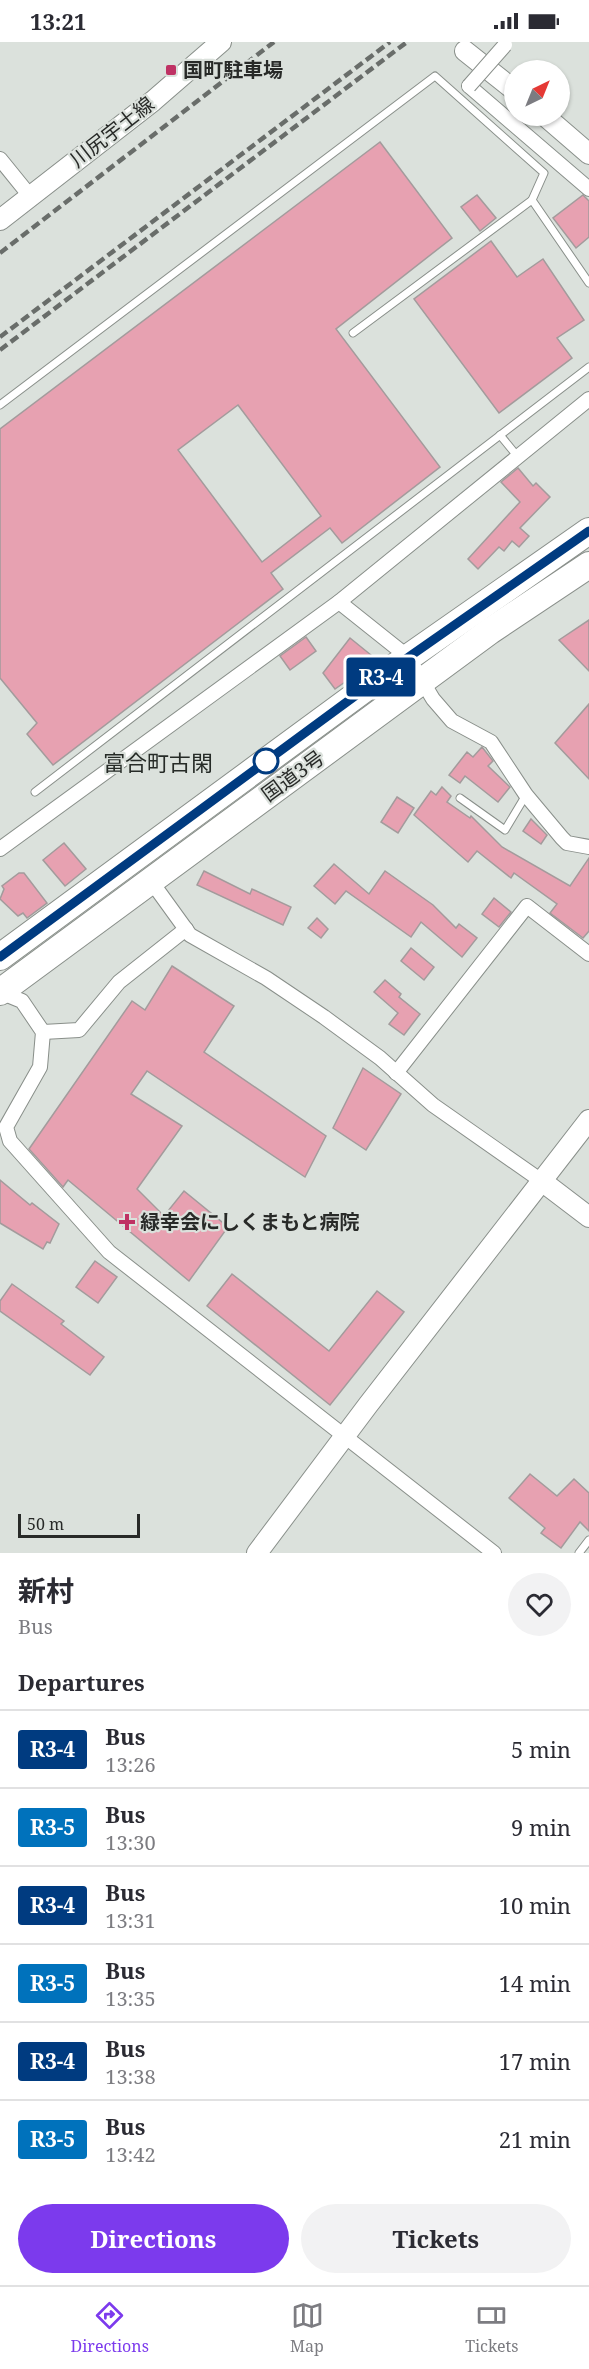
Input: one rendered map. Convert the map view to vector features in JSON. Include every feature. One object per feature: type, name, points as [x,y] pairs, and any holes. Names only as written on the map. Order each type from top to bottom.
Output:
[{"type":"highway","name":"国道3号","points":[[0,957],[408,657],[589,531]]},
{"type":"highway","name":"国道3号","points":[[0,992],[424,680],[589,565]]},
{"type":"street","name":"川尻宇土線","points":[[0,220],[153,101],[221,42]]},
{"type":"street","points":[[506,43],[469,86],[589,189]]},
{"type":"street","points":[[465,51],[504,82]]},
{"type":"street","points":[[556,126],[589,154]]},
{"type":"street","points":[[0,159],[30,196]]},
{"type":"street","points":[[0,849],[339,602],[589,399]]},
{"type":"street","points":[[339,602],[408,657],[424,680],[433,699],[452,721],[491,742],[526,795],[567,843],[589,847]]},
{"type":"street","points":[[151,881],[190,935],[266,978],[324,1017],[433,1105],[589,1216]]},
{"type":"street","points":[[396,1073],[527,906],[589,954]]},
{"type":"street","points":[[43,1032],[79,1030],[119,982],[186,929]]},
{"type":"street","points":[[0,992],[22,1001],[43,1032],[40,1066],[6,1127],[10,1141],[109,1252],[494,1553]]},
{"type":"street","points":[[259,1551],[589,1120]]},
{"type":"lane","points":[[0,405],[435,76],[544,173],[532,200],[353,333]]},
{"type":"lane","points":[[532,200],[589,283]]},
{"type":"lane","points":[[35,792],[589,367]]},
{"type":"lane","points":[[500,435],[518,457]]},
{"type":"lane","points":[[460,798],[504,830],[526,795]]},
{"type":"lane","points":[[579,1553],[589,1540]]},
{"type":"building","points":[[380,142],[452,238],[336,329],[440,467],[342,543],[330,528],[271,573],[283,589],[53,765],[27,734],[37,723],[0,678],[0,429]],"holes":[[[238,405],[321,516],[262,562],[178,450]]]},
{"type":"building","points":[[477,195],[496,218],[480,231],[461,207]]},
{"type":"building","points":[[583,195],[589,201],[589,237],[576,248],[553,218]]},
{"type":"building","points":[[491,241],[517,277],[543,259],[584,320],[557,338],[572,358],[499,413],[414,299]]},
{"type":"building","points":[[518,468],[533,486],[536,483],[550,497],[520,528],[529,536],[519,547],[512,541],[504,551],[499,547],[478,569],[468,559],[520,502],[501,482]]},
{"type":"building","points":[[589,620],[589,671],[559,640]]},
{"type":"building","points":[[306,637],[316,651],[290,670],[280,656]]},
{"type":"building","points":[[350,638],[371,655],[355,675],[335,689],[323,673]]},
{"type":"building","points":[[589,704],[589,779],[555,743]]},
{"type":"building","points":[[482,747],[493,761],[488,766],[510,787],[498,802],[465,776],[460,783],[449,775],[467,752],[473,757]]},
{"type":"building","points":[[442,787],[451,796],[447,802],[470,818],[471,816],[502,847],[570,886],[589,858],[589,931],[583,938],[550,913],[557,904],[514,873],[511,878],[477,851],[468,862],[414,815],[431,791],[436,795]]},
{"type":"building","points":[[397,797],[414,808],[398,833],[381,822]]},
{"type":"building","points":[[531,819],[547,835],[541,844],[523,831]]},
{"type":"building","points":[[64,843],[86,869],[65,886],[43,860]]},
{"type":"building","points":[[334,864],[369,894],[385,871],[433,905],[456,928],[459,924],[477,938],[462,957],[421,922],[411,937],[346,891],[335,904],[314,886]]},
{"type":"building","points":[[204,871],[250,894],[252,889],[291,907],[283,925],[197,885]]},
{"type":"building","points":[[19,873],[24,873],[47,903],[27,918],[23,913],[18,916],[0,899],[4,889],[2,886]]},
{"type":"building","points":[[494,898],[511,912],[499,927],[482,914]]},
{"type":"building","points":[[317,918],[328,929],[321,938],[308,928]]},
{"type":"building","points":[[411,948],[434,967],[424,980],[401,961]]},
{"type":"building","points":[[172,966],[234,1006],[204,1052],[326,1136],[305,1177],[147,1071],[131,1094],[182,1126],[137,1189],[164,1216],[184,1191],[228,1227],[189,1281],[68,1180],[63,1187],[29,1149],[132,1001],[145,1010]]},
{"type":"building","points":[[385,980],[401,994],[399,997],[420,1014],[404,1035],[389,1024],[398,1013],[374,992]]},
{"type":"building","points":[[363,1068],[401,1094],[366,1150],[333,1128]]},
{"type":"building","points":[[0,1180],[30,1205],[32,1203],[59,1224],[50,1243],[47,1242],[43,1249],[0,1223]]},
{"type":"building","points":[[95,1261],[117,1277],[98,1303],[76,1287]]},
{"type":"building","points":[[232,1274],[329,1351],[377,1291],[404,1312],[330,1405],[207,1306]]},
{"type":"building","points":[[12,1284],[64,1321],[61,1324],[104,1357],[90,1375],[0,1311],[0,1301]]},
{"type":"building","points":[[530,1474],[557,1496],[574,1479],[589,1493],[589,1531],[580,1522],[561,1548],[541,1533],[545,1528],[509,1498]]},
{"type":"railway","points":[[0,253],[274,42]]},
{"type":"railway","points":[[0,337],[390,42]]},
{"type":"railway","points":[[0,350],[407,42]]},
{"type":"bus line","name":"R3-4","points":[[0,957],[393,668],[589,531]]},
{"type":"place","name":"国町駐車場","points":[[171,70]]},
{"type":"place","name":"緑幸会にしくまもと病院","points":[[127,1222]]},
{"type":"district","name":"富合町古閑","points":[[158,763]]}]
